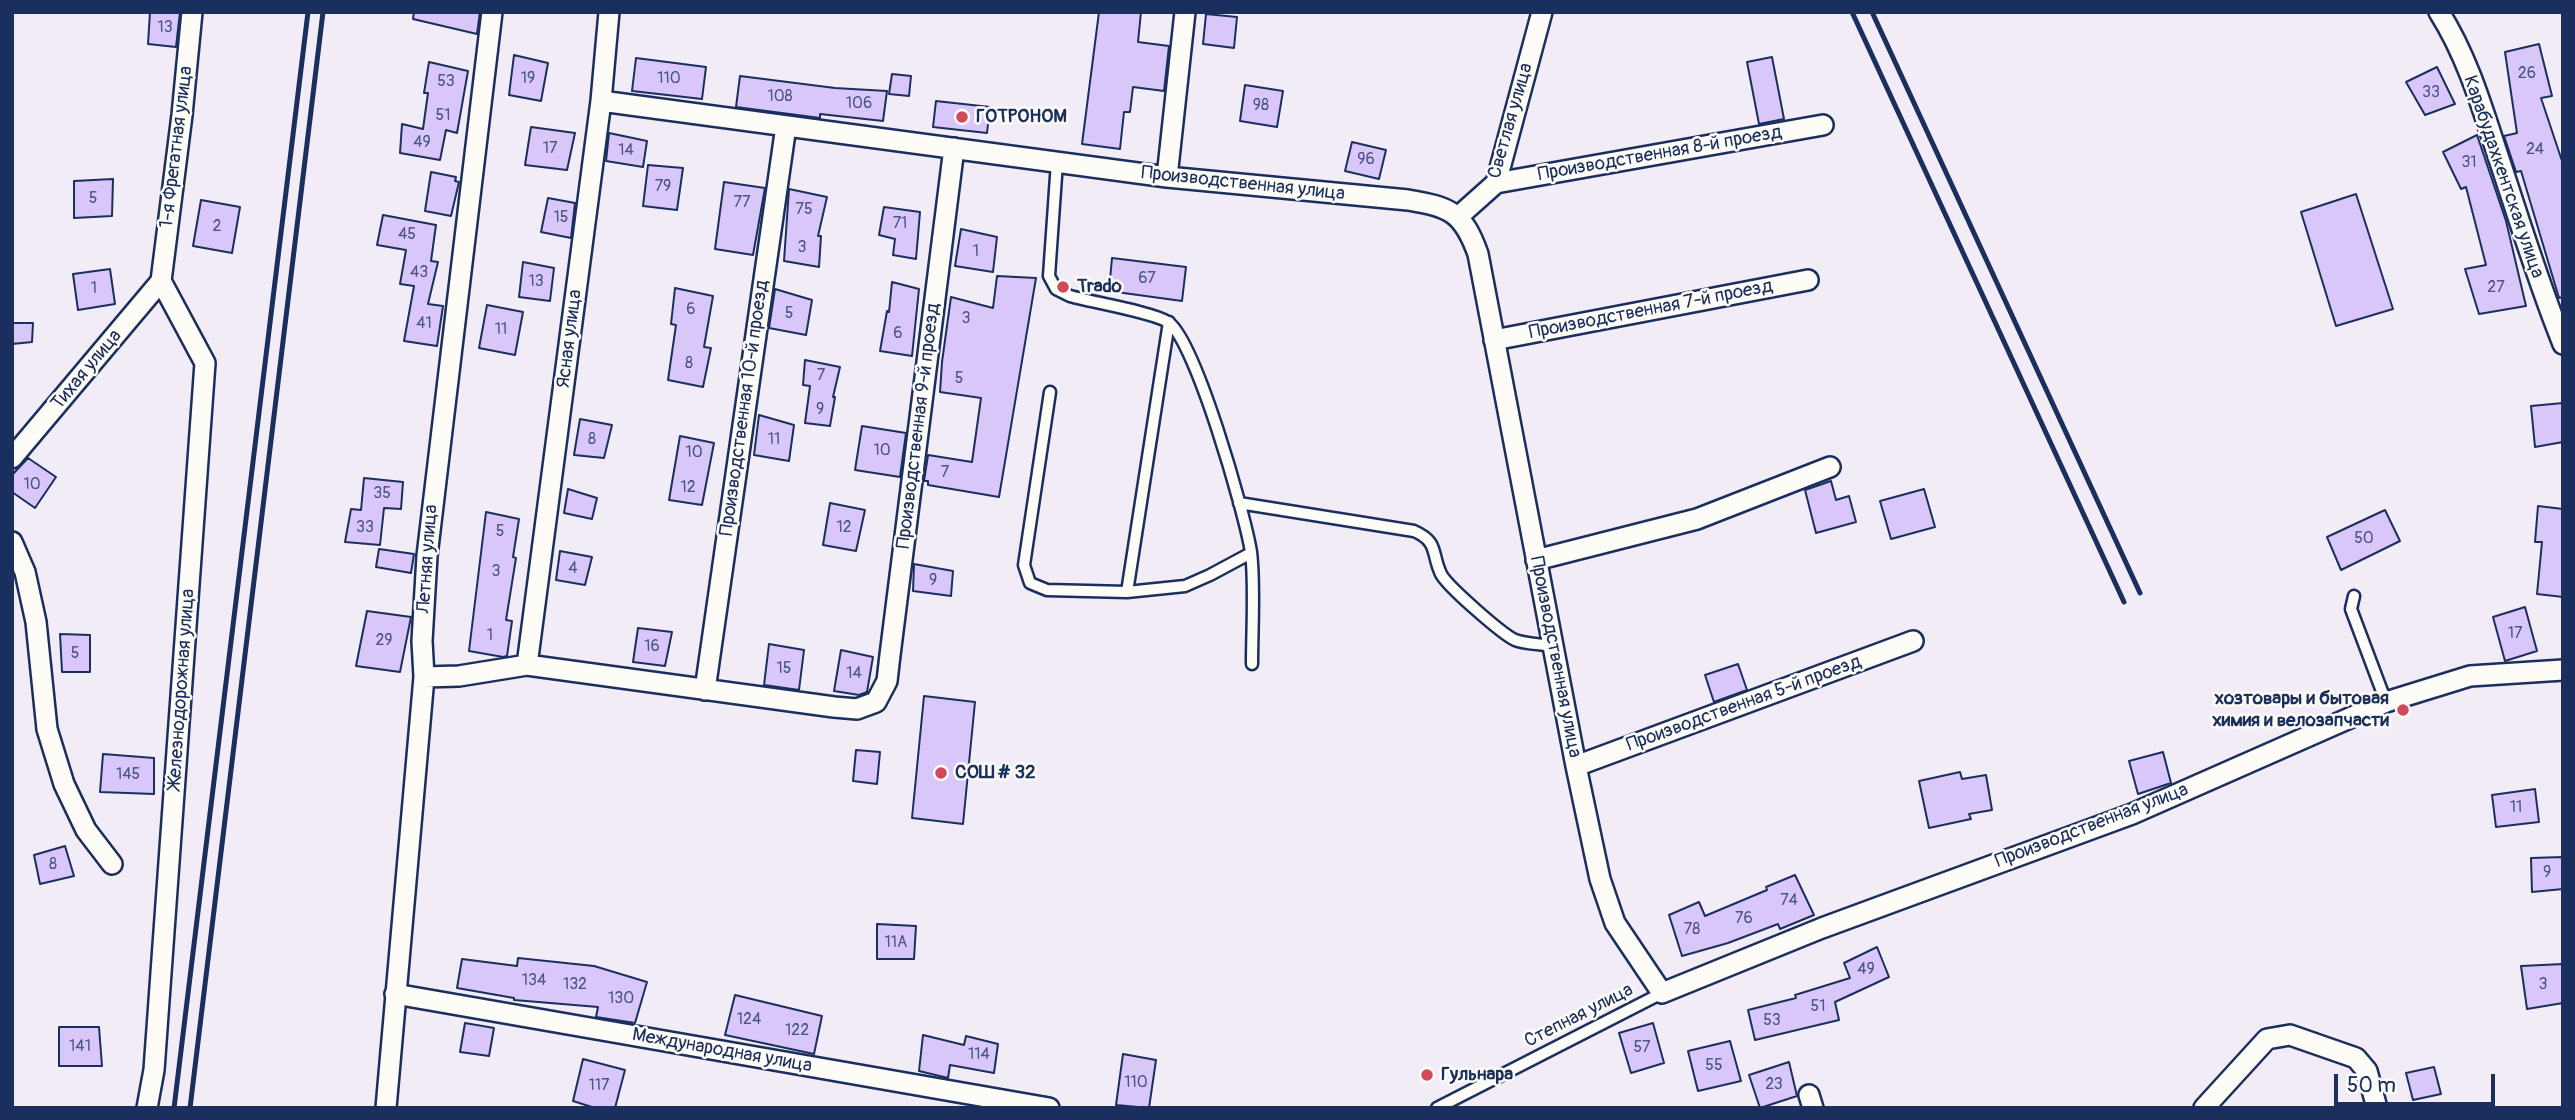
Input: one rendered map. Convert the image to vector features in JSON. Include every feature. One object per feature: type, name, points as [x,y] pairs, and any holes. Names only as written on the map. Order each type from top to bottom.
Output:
[{"type":"street","name":"1-я Фрегатная улица","points":[[161,281],[192,12]]},
{"type":"street","name":"Летняя улица","points":[[386,1108],[424,677],[422,641],[426,556],[492,12]]},
{"type":"street","name":"Ясная улица","points":[[527,665],[601,101],[609,12]]},
{"type":"street","points":[[1167,177],[1185,12]]},
{"type":"street","name":"Светлая улица","points":[[1459,216],[1496,183],[1542,12]]},
{"type":"street","name":"Карабудахкентская улица","points":[[2439,12],[2450,30],[2476,91],[2545,299],[2563,344]]},
{"type":"street","name":"Производственная улица","points":[[601,101],[1167,177],[1408,200],[1434,205],[1459,216],[1472,235],[1478,254],[1552,646],[1600,879],[1615,923],[1662,993],[1822,928],[2132,814],[2386,702],[2470,676],[2563,670]]},
{"type":"street","name":"Производственная 8-й проезд","points":[[1496,183],[1823,125]]},
{"type":"street","name":"Производственная 10-й проезд","points":[[705,690],[786,126]]},
{"type":"street","name":"Производственная 9-й проезд","points":[[705,690],[857,709],[876,702],[887,681],[954,148]]},
{"type":"street","name":"Производственная 7-й проезд","points":[[1494,340],[1808,280]]},
{"type":"street","name":"Тихая улица","points":[[12,458],[161,281]]},
{"type":"street","name":"Железнодорожная улица","points":[[147,1108],[154,1070],[205,363],[161,281]]},
{"type":"street","points":[[1536,560],[1697,519],[1830,467]]},
{"type":"street","points":[[12,542],[25,572],[36,622],[50,740],[64,784],[86,830],[112,864]]},
{"type":"street","name":"Производственная 5-й проезд","points":[[1576,766],[1913,641]]},
{"type":"street","points":[[424,677],[459,676],[527,665],[705,690]]},
{"type":"street","name":"Международная улица","points":[[395,995],[1049,1108]]},
{"type":"street","points":[[2204,1108],[2267,1039],[2290,1035],[2356,1058],[2367,1071],[2377,1108]]},
{"type":"lane","points":[[1058,162],[1049,276],[1056,289],[1070,296],[1169,322],[1180,337],[1209,404],[1230,466],[1251,553],[1252,664]]},
{"type":"lane","points":[[1127,592],[1169,322]]},
{"type":"lane","points":[[1050,392],[1024,565],[1030,583],[1046,590],[1127,592],[1185,586],[1251,553]]},
{"type":"lane","points":[[1239,503],[1414,531],[1427,537],[1441,575],[1451,587],[1500,628],[1515,640],[1552,646]]},
{"type":"lane","points":[[2354,596],[2351,609],[2386,702]]},
{"type":"lane","name":"Степная улица","points":[[1437,1108],[1662,993]]},
{"type":"building","points":[[150,12],[180,12],[176,47],[148,44]]},
{"type":"building","points":[[414,12],[480,12],[477,34],[413,19]]},
{"type":"building","points":[[1099,12],[1141,12],[1138,42],[1169,46],[1164,91],[1133,87],[1130,112],[1124,112],[1120,149],[1082,144]]},
{"type":"building","points":[[1206,14],[1237,17],[1234,48],[1203,44]]},
{"type":"building","points":[[2539,44],[2552,96],[2541,98],[2563,164],[2563,297],[2559,298],[2521,171],[2516,172],[2504,136],[2517,133],[2505,52]]},
{"type":"building","points":[[514,55],[548,63],[541,101],[509,95]]},
{"type":"building","points":[[1772,57],[1784,119],[1759,124],[1747,62]]},
{"type":"building","points":[[636,58],[706,67],[702,99],[632,91]]},
{"type":"building","points":[[429,62],[468,71],[457,133],[446,130],[440,160],[400,153],[402,124],[423,129],[428,93],[424,93]]},
{"type":"building","points":[[2437,67],[2455,104],[2425,115],[2406,82]]},
{"type":"building","points":[[892,74],[911,76],[909,96],[889,94]]},
{"type":"building","points":[[740,76],[835,88],[887,91],[883,121],[820,114],[820,118],[736,107]]},
{"type":"building","points":[[1245,85],[1283,91],[1277,127],[1240,121]]},
{"type":"building","name":"ГОТРОНОМ","points":[[936,101],[990,107],[987,133],[933,127]]},
{"type":"building","points":[[531,127],[575,133],[567,170],[525,165]]},
{"type":"building","points":[[609,133],[647,141],[643,167],[606,161]]},
{"type":"building","points":[[2477,135],[2506,221],[2526,306],[2479,314],[2465,269],[2486,265],[2466,187],[2461,189],[2443,152]]},
{"type":"building","points":[[1352,142],[1386,150],[1379,179],[1345,171]]},
{"type":"building","points":[[648,165],[683,168],[677,210],[643,206]]},
{"type":"building","points":[[431,172],[456,177],[455,181],[459,182],[451,216],[425,211]]},
{"type":"building","points":[[113,179],[112,216],[74,218],[74,181]]},
{"type":"building","points":[[724,182],[765,188],[753,255],[715,249]]},
{"type":"building","points":[[789,189],[827,197],[818,236],[821,236],[819,267],[784,261]]},
{"type":"building","points":[[2356,194],[2393,309],[2336,326],[2301,212]]},
{"type":"building","points":[[548,198],[575,203],[571,238],[541,232]]},
{"type":"building","points":[[201,200],[240,207],[232,253],[193,246]]},
{"type":"building","points":[[884,207],[920,212],[916,259],[893,255],[895,239],[879,235]]},
{"type":"building","points":[[383,215],[436,225],[431,261],[438,262],[428,304],[443,306],[437,346],[404,341],[414,286],[400,284],[406,250],[377,245]]},
{"type":"building","points":[[961,229],[997,237],[993,272],[955,266]]},
{"type":"building","points":[[1112,258],[1186,267],[1182,301],[1109,291]]},
{"type":"building","points":[[523,262],[554,268],[550,301],[519,297]]},
{"type":"building","points":[[110,269],[115,304],[78,310],[73,274]]},
{"type":"building","points":[[997,276],[1036,278],[999,497],[928,485],[928,481],[924,481],[928,455],[972,462],[981,398],[940,392],[942,362],[951,297],[993,308]]},
{"type":"building","points":[[892,282],[919,289],[912,356],[880,351],[887,311],[889,312]]},
{"type":"building","points":[[675,288],[713,296],[704,347],[711,348],[703,387],[668,380],[676,325],[671,324]]},
{"type":"building","points":[[775,289],[812,300],[806,335],[769,328]]},
{"type":"building","points":[[487,305],[523,312],[515,355],[479,348]]},
{"type":"building","points":[[12,323],[33,323],[32,342],[12,344]]},
{"type":"building","points":[[805,360],[840,367],[830,426],[805,423],[810,386],[803,385]]},
{"type":"building","points":[[2563,403],[2563,442],[2535,447],[2531,406]]},
{"type":"building","points":[[759,415],[794,425],[789,461],[754,455]]},
{"type":"building","points":[[580,419],[612,425],[604,458],[574,455]]},
{"type":"building","points":[[862,426],[906,433],[900,477],[855,470]]},
{"type":"building","points":[[680,436],[714,443],[702,505],[669,500]]},
{"type":"building","points":[[28,458],[56,477],[35,508],[12,492],[12,475]]},
{"type":"building","points":[[364,478],[403,482],[401,509],[384,508],[380,545],[345,542],[351,509],[361,510]]},
{"type":"building","points":[[1831,481],[1836,500],[1849,496],[1856,522],[1816,533],[1805,490]]},
{"type":"building","points":[[568,489],[597,498],[592,519],[564,513]]},
{"type":"building","points":[[1924,489],[1935,527],[1891,539],[1880,501]]},
{"type":"building","points":[[830,503],[865,510],[856,551],[823,545]]},
{"type":"building","points":[[2538,506],[2563,509],[2563,597],[2537,594],[2542,542],[2535,542]]},
{"type":"building","points":[[2385,510],[2400,541],[2341,570],[2327,537]]},
{"type":"building","points":[[486,512],[519,519],[506,620],[512,621],[507,656],[503,657],[469,651]]},
{"type":"building","points":[[379,549],[414,554],[411,573],[376,567]]},
{"type":"building","points":[[560,551],[592,557],[585,585],[556,580]]},
{"type":"building","points":[[914,564],[953,571],[951,596],[913,591]]},
{"type":"building","points":[[2525,607],[2537,651],[2505,661],[2493,617]]},
{"type":"building","points":[[367,611],[411,617],[400,672],[356,666]]},
{"type":"building","points":[[638,628],[672,632],[665,666],[633,662]]},
{"type":"building","points":[[60,634],[90,635],[90,672],[62,672]]},
{"type":"building","points":[[769,644],[804,650],[799,690],[764,685]]},
{"type":"building","points":[[841,650],[873,657],[867,692],[859,695],[834,691]]},
{"type":"building","points":[[1738,664],[1747,690],[1714,702],[1705,675]]},
{"type":"building","points":[[924,696],[975,702],[963,824],[912,818]]},
{"type":"building","points":[[856,750],[880,752],[877,784],[853,781]]},
{"type":"building","points":[[2163,752],[2171,783],[2138,794],[2129,761]]},
{"type":"building","points":[[103,754],[154,758],[154,794],[100,792]]},
{"type":"building","points":[[1960,772],[1962,779],[1986,775],[1992,810],[1969,814],[1971,819],[1929,828],[1919,781]]},
{"type":"building","points":[[2535,789],[2539,822],[2496,827],[2492,795]]},
{"type":"building","points":[[65,846],[74,876],[40,884],[34,855]]},
{"type":"building","points":[[2563,857],[2563,889],[2532,892],[2531,858]]},
{"type":"building","points":[[1795,875],[1814,915],[1780,929],[1778,924],[1728,943],[1682,956],[1669,915],[1699,902],[1705,916]]},
{"type":"building","points":[[877,924],[916,926],[914,959],[877,959]]},
{"type":"building","points":[[1877,947],[1889,977],[1835,1002],[1839,1020],[1755,1040],[1748,1010],[1796,998],[1795,995],[1850,978],[1844,963]]},
{"type":"building","points":[[518,958],[594,966],[647,982],[635,1023],[596,1017],[598,1007],[514,1000],[457,988],[462,959],[517,966]]},
{"type":"building","points":[[2563,964],[2563,1003],[2527,1009],[2521,966]]},
{"type":"building","points":[[735,995],[822,1016],[814,1054],[725,1035]]},
{"type":"building","points":[[465,1023],[494,1028],[489,1056],[460,1052]]},
{"type":"building","points":[[1653,1023],[1664,1063],[1631,1073],[1619,1033]]},
{"type":"building","points":[[59,1027],[99,1027],[102,1066],[59,1066]]},
{"type":"building","points":[[923,1035],[964,1045],[966,1036],[998,1044],[994,1073],[950,1065],[948,1078],[919,1071]]},
{"type":"building","points":[[1730,1041],[1741,1081],[1698,1091],[1688,1051]]},
{"type":"building","points":[[1123,1054],[1156,1060],[1149,1108],[1116,1105]]},
{"type":"building","points":[[583,1059],[625,1070],[615,1108],[595,1108],[573,1101]]},
{"type":"building","points":[[1789,1062],[1797,1096],[1760,1108],[1749,1075]]},
{"type":"building","points":[[2434,1067],[2441,1094],[2413,1100],[2406,1073]]},
{"type":"railway","points":[[174,1108],[308,12]]},
{"type":"railway","points":[[190,1108],[323,12]]},
{"type":"railway","points":[[1852,12],[2124,602]]},
{"type":"railway","points":[[1872,12],[2140,593]]},
{"type":"place","name":"ГОТРОНОМ","points":[[962,117]]},
{"type":"place","name":"Trado","points":[[1063,287]]},
{"type":"place","name":"хозтовары и бытовая химия и велозапчасти","points":[[2403,710]]},
{"type":"place","name":"СОШ # 32","points":[[941,773]]},
{"type":"place","name":"Гульнара","points":[[1427,1075]]}]
